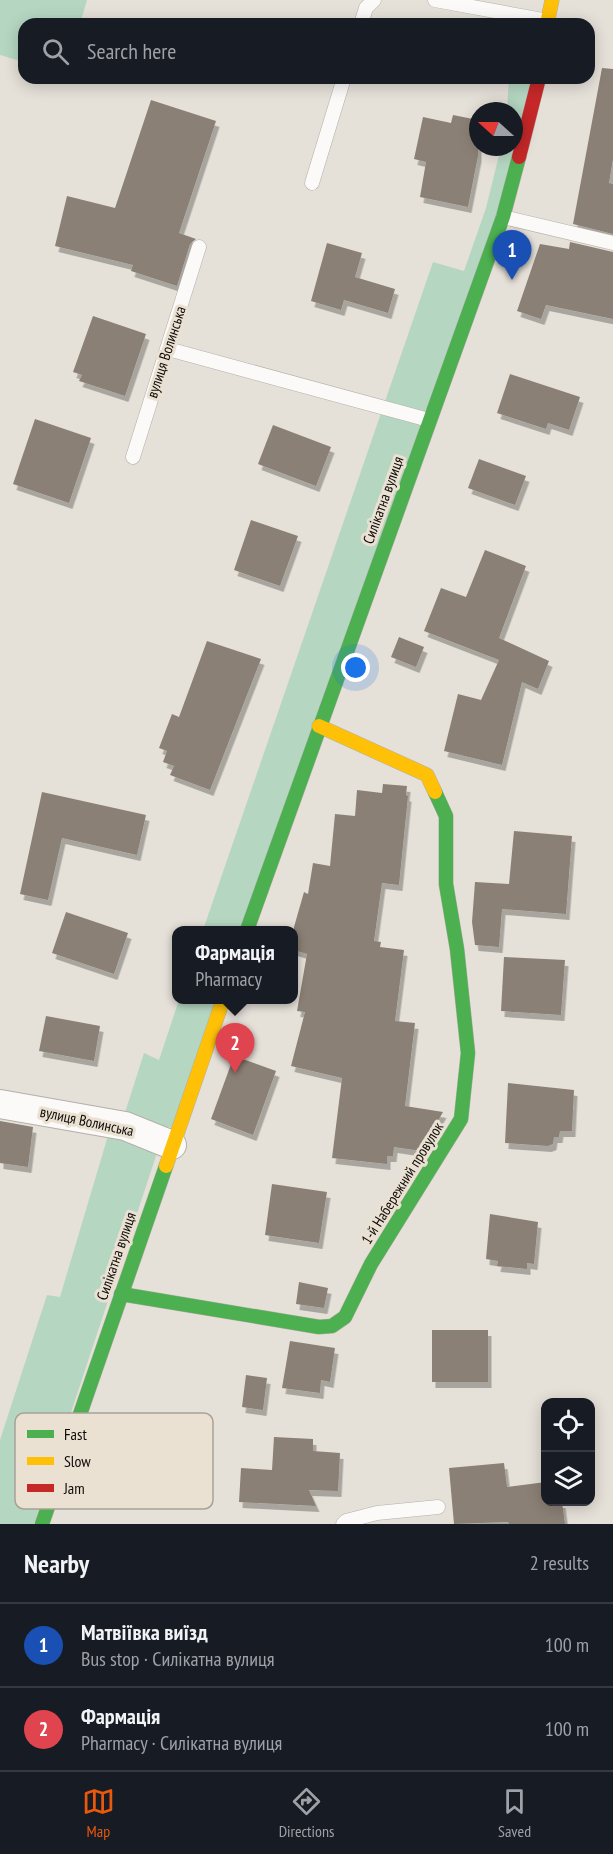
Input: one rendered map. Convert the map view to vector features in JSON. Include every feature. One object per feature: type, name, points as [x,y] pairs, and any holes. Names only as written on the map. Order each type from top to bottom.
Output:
[{"type":"street","points":[[548,18],[552,0]]},
{"type":"street","name":"Силікатна вулиця","points":[[248,926],[503,217],[537,84]]},
{"type":"street","name":"1-й Набережний провулок","points":[[121,1294],[319,1327],[332,1326],[345,1317],[371,1264],[435,1165],[461,1119],[468,1053],[457,949],[446,884],[446,816],[427,775],[319,726]]},
{"type":"street","name":"Силікатна вулиця","points":[[80,1413],[221,1004]]},
{"type":"street","name":"вулиця Волинська","points":[[0,1104],[125,1126],[172,1145]]},
{"type":"street","name":"Силікатна вулиця","points":[[42,1524],[47,1509]]},
{"type":"lane","points":[[363,18],[366,8],[374,0]]},
{"type":"lane","points":[[435,0],[527,18]]},
{"type":"lane","points":[[312,183],[342,84]]},
{"type":"lane","points":[[503,217],[613,243]]},
{"type":"lane","name":"вулиця Волинська","points":[[133,457],[199,247]]},
{"type":"lane","points":[[168,349],[429,420]]},
{"type":"lane","points":[[343,1524],[377,1513],[438,1507]]},
{"type":"green space","points":[[0,0],[87,0],[82,18],[18,18],[18,60],[0,55]]},
{"type":"green space","points":[[509,84],[534,84],[523,137],[523,102],[508,102]]},
{"type":"green space","points":[[499,156],[518,156],[501,219],[427,417],[245,926],[204,926],[433,262],[464,271],[486,208]]},
{"type":"green space","points":[[178,1004],[218,1004],[174,1128],[123,1119],[144,1053],[159,1060]]},
{"type":"green space","points":[[110,1129],[160,1144],[71,1413],[15,1413],[15,1509],[39,1509],[34,1524],[0,1524],[0,1440],[47,1295],[60,1297]]},
{"type":"building","points":[[602,68],[613,69],[613,159],[609,183],[613,184],[613,234],[573,224]]},
{"type":"building","points":[[151,100],[216,121],[179,233],[196,239],[190,244],[177,286],[131,271],[133,265],[55,246],[67,196],[115,208]]},
{"type":"building","points":[[453,115],[469,118],[469,156],[478,156],[468,207],[420,197],[426,162],[414,159],[423,117],[451,123]]},
{"type":"building","points":[[570,242],[613,252],[613,319],[546,305],[541,319],[517,311],[540,244],[569,249]]},
{"type":"building","points":[[327,243],[362,253],[355,277],[395,289],[388,313],[344,300],[341,310],[311,301]]},
{"type":"building","points":[[93,316],[146,334],[125,396],[79,381],[82,375],[73,372]]},
{"type":"building","points":[[510,374],[580,397],[569,430],[548,423],[546,429],[497,413]]},
{"type":"building","points":[[35,419],[91,438],[69,503],[13,484]]},
{"type":"building","points":[[273,425],[331,447],[316,486],[258,464]]},
{"type":"building","points":[[479,459],[526,476],[515,505],[468,488]]},
{"type":"building","points":[[251,520],[298,536],[280,586],[234,570]]},
{"type":"building","points":[[485,550],[526,566],[499,638],[549,661],[538,689],[522,682],[502,765],[444,751],[458,694],[481,700],[499,660],[424,631],[441,588],[466,597]]},
{"type":"building","points":[[399,637],[424,647],[416,667],[391,657]]},
{"type":"building","points":[[207,641],[261,659],[210,790],[170,775],[174,766],[163,762],[167,751],[159,748],[172,714],[179,717]]},
{"type":"building","points":[[383,784],[407,786],[406,795],[408,796],[399,885],[382,883],[374,941],[381,942],[380,947],[404,950],[395,1021],[415,1023],[405,1106],[443,1112],[421,1151],[394,1147],[393,1156],[387,1156],[387,1164],[332,1158],[342,1078],[291,1066],[305,1012],[297,1011],[307,954],[298,951],[298,926],[294,926],[304,892],[308,894],[313,863],[330,866],[335,814],[355,816],[357,790],[382,793]]},
{"type":"building","points":[[42,792],[146,815],[137,855],[62,838],[48,900],[20,894]]},
{"type":"building","points":[[514,831],[572,836],[566,914],[502,909],[499,947],[475,945],[472,922],[475,882],[509,884]]},
{"type":"building","points":[[66,912],[128,933],[114,974],[52,953]]},
{"type":"building","points":[[504,957],[565,960],[561,1015],[501,1011]]},
{"type":"building","points":[[46,1016],[100,1026],[94,1061],[39,1051]]},
{"type":"building","points":[[234,1056],[276,1071],[253,1135],[211,1119]]},
{"type":"building","points":[[508,1083],[574,1090],[572,1131],[560,1131],[559,1137],[554,1137],[553,1144],[548,1146],[505,1143]]},
{"type":"building","points":[[0,1121],[33,1127],[28,1167],[0,1163]]},
{"type":"building","points":[[272,1184],[327,1192],[319,1243],[265,1235]]},
{"type":"building","points":[[490,1214],[538,1222],[534,1264],[527,1263],[527,1269],[497,1266],[498,1261],[486,1259]]},
{"type":"building","points":[[299,1282],[328,1288],[324,1308],[296,1304]]},
{"type":"building","points":[[432,1330],[488,1330],[488,1382],[432,1382]]},
{"type":"building","points":[[290,1341],[335,1348],[330,1382],[321,1380],[320,1393],[282,1388]]},
{"type":"building","points":[[246,1375],[267,1378],[263,1410],[242,1407]]},
{"type":"building","points":[[274,1437],[313,1439],[313,1451],[340,1453],[338,1491],[309,1490],[316,1506],[239,1502],[241,1468],[272,1470]]},
{"type":"building","points":[[504,1463],[507,1487],[541,1483],[541,1506],[563,1506],[565,1524],[509,1524],[508,1522],[454,1524],[449,1468]]},
{"type":"traffic: fast","points":[[248,926],[503,217],[519,157]]},
{"type":"traffic: fast","points":[[121,1294],[319,1327],[332,1326],[345,1317],[371,1264],[461,1119],[468,1053],[457,949],[446,884],[446,816],[435,792]]},
{"type":"traffic: fast","points":[[80,1413],[166,1166]]},
{"type":"traffic: fast","points":[[42,1524],[47,1509]]},
{"type":"traffic: slow","points":[[548,18],[552,0]]},
{"type":"traffic: slow","points":[[319,726],[427,775],[435,792]]},
{"type":"traffic: slow","points":[[166,1166],[222,1004]]},
{"type":"traffic: jam","points":[[519,157],[537,84]]},
{"type":"place","name":"Матвіївка виїзд","points":[[512,280]]},
{"type":"place","name":"Фармація","points":[[235,1073]]}]
